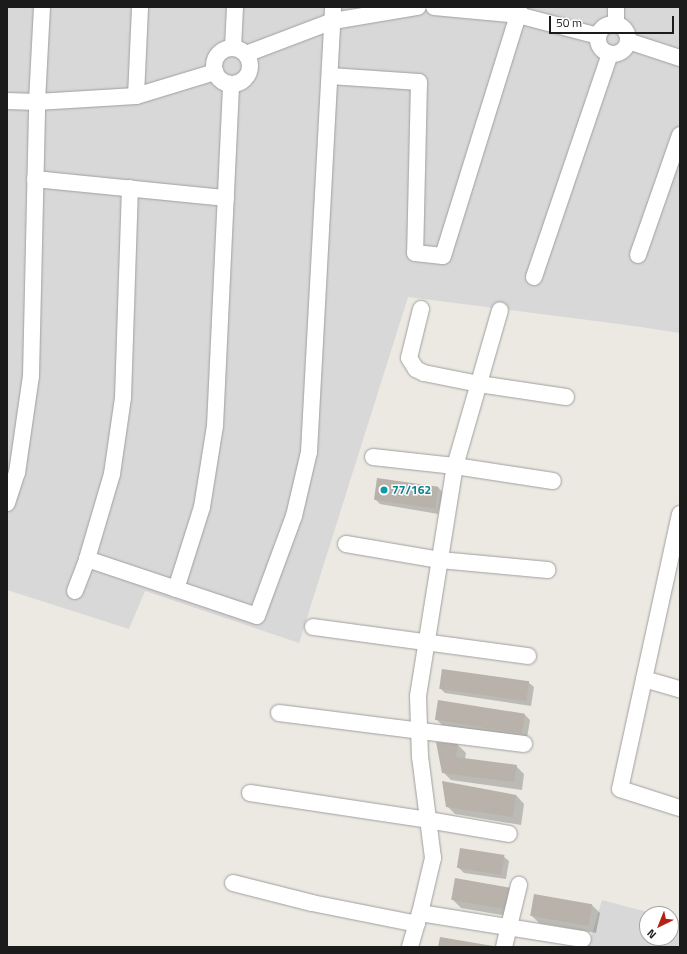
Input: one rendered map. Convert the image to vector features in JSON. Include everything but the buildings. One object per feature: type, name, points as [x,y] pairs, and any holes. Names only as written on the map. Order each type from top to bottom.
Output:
[{"type":"street","points":[[7,503],[17,473],[30,376],[37,102],[42,7]]},
{"type":"street","points":[[136,96],[140,7]]},
{"type":"street","points":[[235,7],[240,51],[249,60],[249,73],[244,79],[231,84],[225,82],[215,72],[214,65],[220,52],[226,49],[240,51],[333,14],[418,7]]},
{"type":"street","points":[[434,7],[519,11],[598,36]]},
{"type":"street","points":[[616,7],[616,24]]},
{"type":"street","points":[[330,76],[419,82],[415,254],[443,256],[519,11]]},
{"type":"street","points":[[87,559],[257,616],[294,516],[309,452],[333,14]]},
{"type":"street","points":[[610,54],[600,47],[598,36],[604,26],[616,24],[625,30],[628,42]]},
{"type":"street","points":[[610,54],[621,51],[628,42]]},
{"type":"street","points":[[628,42],[680,58]]},
{"type":"street","points":[[534,277],[610,54]]},
{"type":"street","points":[[7,101],[37,102],[136,96],[215,72]]},
{"type":"street","points":[[176,589],[202,507],[215,426],[231,84]]},
{"type":"street","points":[[638,255],[680,135]]},
{"type":"street","points":[[35,179],[226,198]]},
{"type":"street","points":[[75,591],[87,559],[112,474],[123,398],[130,188]]},
{"type":"street","points":[[421,309],[410,348],[409,358],[412,365],[416,369],[424,373],[479,384],[566,397]]},
{"type":"street","points":[[410,947],[419,918],[433,858],[419,732],[418,696],[455,466],[500,310]]},
{"type":"street","points":[[373,457],[455,466],[553,481]]},
{"type":"street","points":[[680,514],[620,789],[680,808]]},
{"type":"street","points":[[346,544],[440,560],[548,570]]},
{"type":"street","points":[[313,626],[426,643],[528,656]]},
{"type":"street","points":[[644,679],[680,689]]},
{"type":"street","points":[[279,713],[419,732],[524,744]]},
{"type":"street","points":[[250,793],[509,834]]},
{"type":"street","points":[[233,883],[312,903],[419,918],[508,927],[583,939]]},
{"type":"street","points":[[504,947],[519,885]]},
{"type":"shaded area","points":[[7,7],[680,7],[680,333],[408,297],[299,643],[145,591],[129,629],[7,590]]},
{"type":"shaded area","points":[[602,900],[639,910],[639,946],[679,946],[680,921],[680,947],[588,947]]},
{"type":"place","name":"77/162","points":[[384,490]]}]
